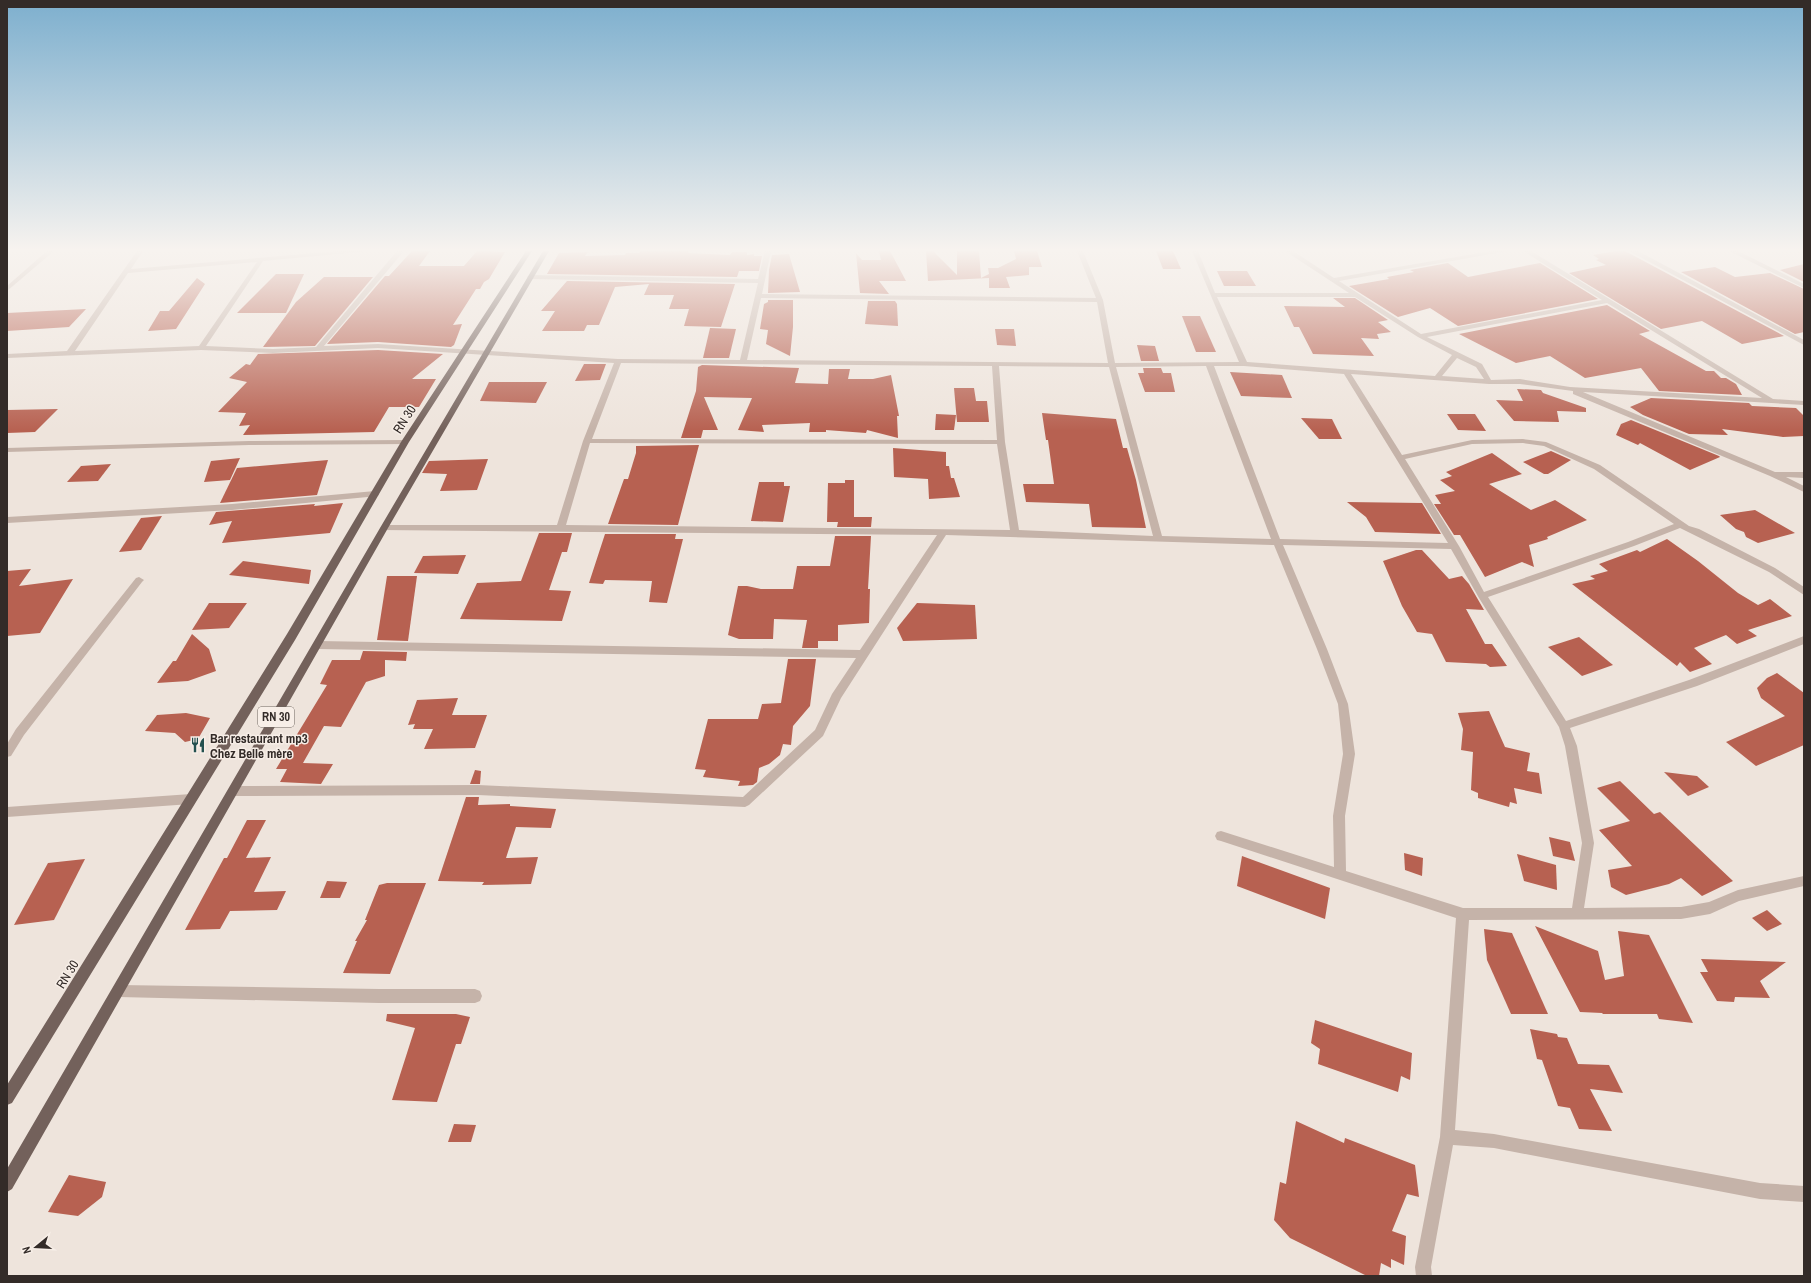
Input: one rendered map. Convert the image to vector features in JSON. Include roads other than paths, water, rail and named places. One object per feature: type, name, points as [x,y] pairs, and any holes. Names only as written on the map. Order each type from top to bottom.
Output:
[{"type":"main road","name":"RN 30","points":[[7,1098],[291,637],[405,442],[492,311]]},
{"type":"main road","name":"RN 30","points":[[7,1184],[120,991],[384,528],[510,311]]},
{"type":"street","points":[[69,354],[99,311]]},
{"type":"street","points":[[201,348],[226,311]]},
{"type":"street","points":[[318,349],[351,311]]},
{"type":"street","points":[[742,361],[754,311]]},
{"type":"street","points":[[1102,311],[1112,365],[1158,539]]},
{"type":"street","points":[[1220,311],[1244,364]]},
{"type":"street","points":[[1380,311],[1420,336],[1479,366],[1489,382]]},
{"type":"street","points":[[1420,336],[1555,311]]},
{"type":"street","points":[[1624,311],[1771,400]]},
{"type":"street","points":[[1743,311],[1804,343]]},
{"type":"street","points":[[7,356],[201,348],[273,351],[378,346],[465,353],[618,361],[1112,365],[1244,364],[1347,373],[1438,377],[1489,382],[1507,380],[1533,381],[1570,389],[1804,403]]},
{"type":"street","points":[[1438,377],[1456,355]]},
{"type":"street","points":[[561,528],[587,441],[618,361]]},
{"type":"street","points":[[995,364],[1001,442],[1015,533]]},
{"type":"street","points":[[1209,364],[1277,542],[1343,704],[1349,754],[1339,816],[1340,874]]},
{"type":"street","points":[[1347,373],[1454,546],[1482,596],[1564,726],[1572,746],[1588,843],[1577,913]]},
{"type":"street","points":[[1570,389],[1773,474],[1804,489]]},
{"type":"street","points":[[1400,458],[1472,442],[1523,440],[1546,444],[1597,467],[1680,524],[1772,570],[1804,592]]},
{"type":"street","points":[[587,441],[1001,442]]},
{"type":"street","points":[[7,450],[249,443],[405,442]]},
{"type":"street","points":[[1773,474],[1804,475]]},
{"type":"street","points":[[7,520],[232,507],[375,494]]},
{"type":"street","points":[[1482,596],[1631,544],[1680,524]]},
{"type":"street","points":[[384,528],[561,528],[1015,533],[1158,539],[1454,546]]},
{"type":"street","points":[[234,791],[478,790],[745,802],[819,733],[836,697],[943,533]]},
{"type":"street","points":[[7,753],[25,726],[138,580]]},
{"type":"street","points":[[1564,726],[1693,683],[1804,640]]},
{"type":"street","points":[[318,645],[863,654]]},
{"type":"street","points":[[7,812],[191,799]]},
{"type":"street","points":[[1221,836],[1463,914],[1680,913],[1710,908],[1738,896],[1804,881]]},
{"type":"street","points":[[1424,1276],[1422,1267],[1447,1136],[1463,914]]},
{"type":"street","points":[[120,991],[371,996],[474,996]]},
{"type":"street","points":[[1447,1136],[1494,1141],[1760,1191],[1804,1194]]},
{"type":"place","name":"Bar restaurant mp3 Chez Belle mère","points":[[198,745]]}]
